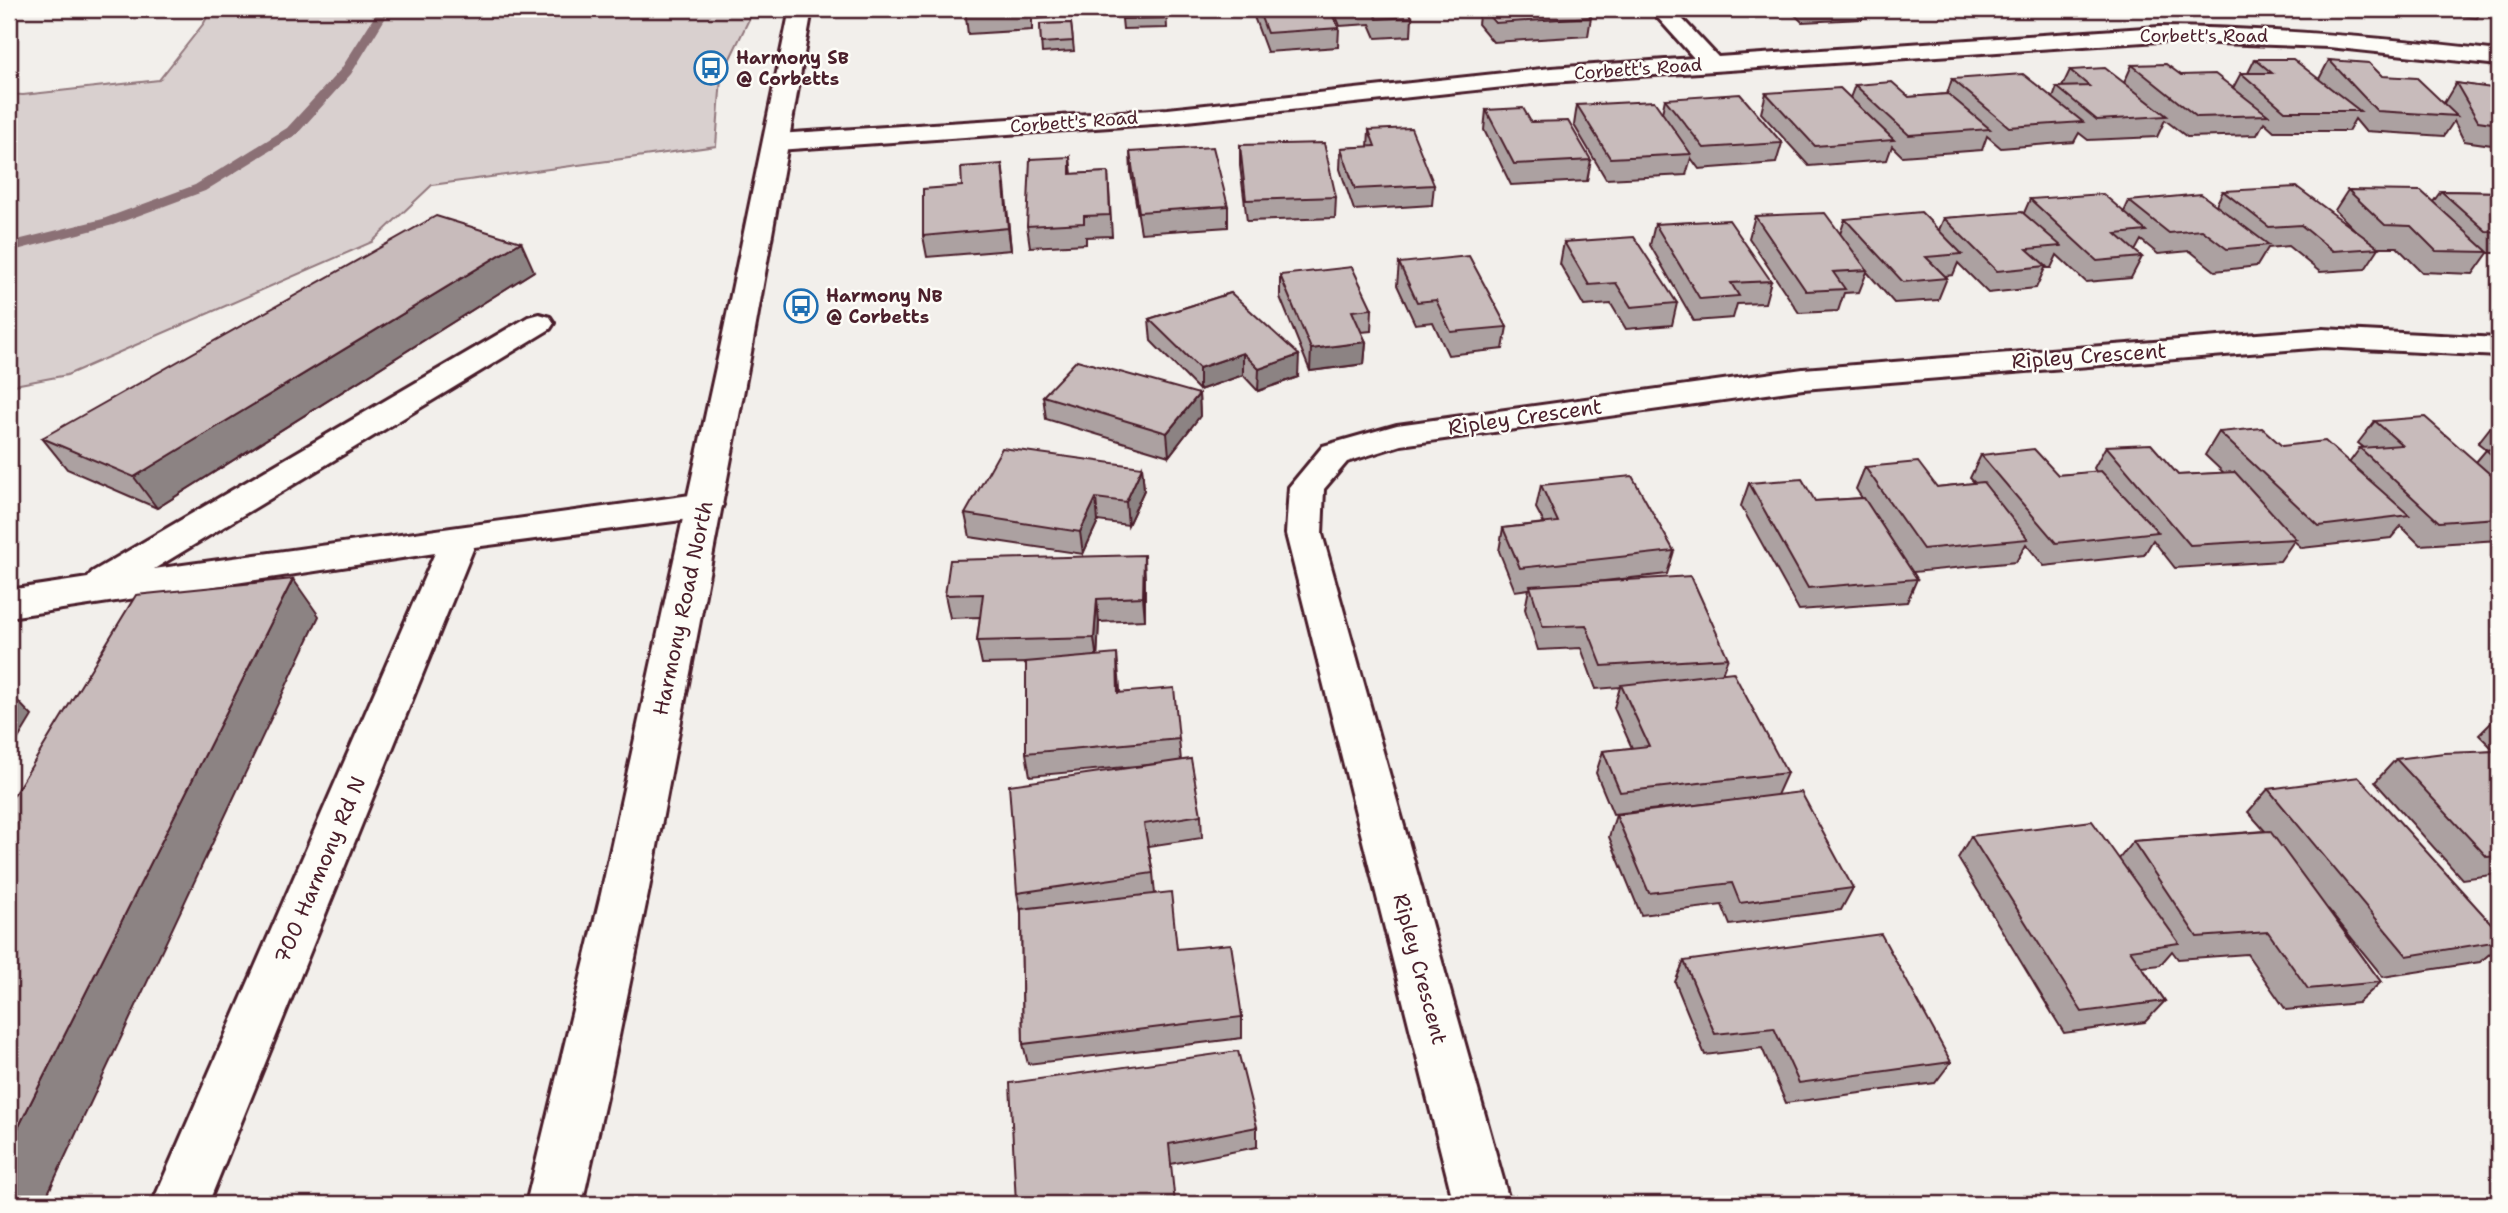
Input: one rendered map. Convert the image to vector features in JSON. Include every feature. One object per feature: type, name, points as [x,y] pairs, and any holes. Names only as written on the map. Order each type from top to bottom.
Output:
[{"type":"street","name":"Harmony Road North","points":[[554,1204],[582,1097],[705,505],[801,9]]},
{"type":"street","points":[[1661,9],[1711,63]]},
{"type":"street","name":"Corbett's Road","points":[[777,142],[1168,116],[1551,75],[2159,34],[2230,33],[2390,44],[2499,58]]},
{"type":"street","points":[[87,592],[539,323]]},
{"type":"street","name":"Ripley Crescent","points":[[1482,1204],[1304,534],[1307,487],[1335,454],[1397,435],[1802,379],[2323,338],[2499,347]]},
{"type":"street","points":[[9,603],[460,537],[705,505]]},
{"type":"street","name":"700 Harmony Rd N","points":[[180,1204],[460,537]]},
{"type":"shaded area","points":[[211,9],[754,9],[721,77],[716,146],[432,185],[372,242],[67,375],[9,386],[9,94],[23,95],[159,80],[204,23]]},
{"type":"building","points":[[965,9],[1030,9],[1030,11],[965,15]]},
{"type":"building","points":[[1121,9],[1166,9],[1167,18],[1122,19]]},
{"type":"building","points":[[1258,9],[1329,9],[1339,28],[1267,33]]},
{"type":"building","points":[[1372,9],[1408,9],[1412,17],[1377,19]]},
{"type":"building","points":[[1483,9],[1585,9],[1591,17],[1495,23]]},
{"type":"building","points":[[1071,23],[1073,41],[1041,43],[1040,24]]},
{"type":"building","points":[[2255,59],[2293,59],[2360,111],[2285,111],[2241,73],[2272,73]]},
{"type":"building","points":[[2329,60],[2369,63],[2382,76],[2417,78],[2457,116],[2377,111]]},
{"type":"building","points":[[2166,64],[2181,75],[2215,74],[2268,115],[2197,117],[2132,65]]},
{"type":"building","points":[[2105,68],[2167,116],[2097,120],[2057,87],[2089,86],[2070,70]]},
{"type":"building","points":[[2023,74],[2083,122],[2009,127],[1952,79]]},
{"type":"building","points":[[1892,82],[1909,97],[1948,94],[1990,129],[1909,135],[1855,85]]},
{"type":"building","points":[[2456,83],[2499,89],[2499,124],[2478,121]]},
{"type":"building","points":[[1840,88],[1894,140],[1815,146],[1766,93]]},
{"type":"building","points":[[1740,94],[1782,143],[1704,148],[1665,99]]},
{"type":"building","points":[[1654,101],[1691,154],[1610,158],[1577,105]]},
{"type":"building","points":[[1523,108],[1531,122],[1568,121],[1591,160],[1514,164],[1486,110]]},
{"type":"building","points":[[1411,128],[1434,185],[1355,189],[1341,148],[1375,146],[1369,130]]},
{"type":"building","points":[[1324,143],[1336,197],[1246,200],[1240,145]]},
{"type":"building","points":[[1213,147],[1228,206],[1139,212],[1130,152]]},
{"type":"building","points":[[1070,157],[1070,174],[1108,172],[1110,215],[1084,216],[1084,223],[1027,226],[1030,159]]},
{"type":"building","points":[[1002,164],[1008,228],[923,236],[923,189],[962,186],[961,167]]},
{"type":"building","points":[[2297,187],[2379,248],[2333,251],[2301,225],[2269,227],[2223,191]]},
{"type":"building","points":[[2348,190],[2421,191],[2488,252],[2436,251],[2411,226],[2385,225]]},
{"type":"building","points":[[2441,191],[2499,192],[2499,232],[2486,231]]},
{"type":"building","points":[[2103,194],[2146,231],[2116,234],[2142,257],[2097,261],[2030,199]]},
{"type":"building","points":[[2201,194],[2269,245],[2227,249],[2202,230],[2169,233],[2129,201]]},
{"type":"building","points":[[1921,212],[1962,254],[1926,257],[1947,278],[1903,282],[1845,219]]},
{"type":"building","points":[[2022,212],[2061,246],[2027,249],[2046,266],[1997,271],[1944,218]]},
{"type":"building","points":[[1825,213],[1867,270],[1833,272],[1845,289],[1806,291],[1755,216]]},
{"type":"building","points":[[436,216],[521,242],[134,477],[42,438]]},
{"type":"building","points":[[1729,220],[1771,281],[1731,283],[1739,296],[1700,299],[1655,224]]},
{"type":"building","points":[[1634,237],[1677,303],[1631,307],[1616,283],[1589,285],[1564,242]]},
{"type":"building","points":[[1469,256],[1507,327],[1451,332],[1436,300],[1417,302],[1399,263]]},
{"type":"building","points":[[1352,267],[1372,309],[1352,311],[1366,342],[1311,349],[1280,275]]},
{"type":"building","points":[[1231,293],[1299,355],[1259,369],[1243,353],[1199,368],[1149,319]]},
{"type":"building","points":[[1077,360],[1199,394],[1167,433],[1043,396]]},
{"type":"building","points":[[2425,417],[2499,482],[2499,518],[2439,522],[2360,448],[2402,445],[2375,421]]},
{"type":"building","points":[[2262,428],[2282,446],[2325,441],[2409,515],[2319,526],[2219,432]]},
{"type":"building","points":[[2151,444],[2178,475],[2235,472],[2296,539],[2190,545],[2106,446]]},
{"type":"building","points":[[1002,448],[1142,467],[1126,502],[1096,498],[1080,532],[965,514]]},
{"type":"building","points":[[2499,448],[2499,461],[2486,450]]},
{"type":"building","points":[[2034,449],[2058,475],[2101,471],[2158,532],[2056,543],[1981,455]]},
{"type":"building","points":[[1918,462],[1937,487],[1983,482],[2028,539],[1923,549],[1865,467]]},
{"type":"building","points":[[1632,476],[1674,551],[1520,568],[1503,528],[1558,522],[1541,485]]},
{"type":"building","points":[[1802,479],[1815,501],[1864,498],[1917,579],[1808,588],[1749,483]]},
{"type":"building","points":[[1144,555],[1143,597],[1097,599],[1094,638],[977,641],[983,594],[945,595],[950,560]]},
{"type":"building","points":[[1691,576],[1728,658],[1602,666],[1586,625],[1543,627],[1530,586]]},
{"type":"building","points":[[293,579],[9,1146],[9,803],[136,595]]},
{"type":"building","points":[[1117,654],[1118,693],[1174,688],[1179,739],[1026,753],[1026,662]]},
{"type":"building","points":[[1733,672],[1787,773],[1620,792],[1603,751],[1649,746],[1621,685]]},
{"type":"building","points":[[2499,751],[2499,856],[2487,857],[2396,759],[2444,753]]},
{"type":"building","points":[[1191,759],[1201,815],[1144,824],[1153,873],[1017,893],[1009,785]]},
{"type":"building","points":[[2359,777],[2499,932],[2499,941],[2407,956],[2268,789]]},
{"type":"building","points":[[1801,792],[1853,888],[1740,903],[1732,883],[1649,893],[1616,815]]},
{"type":"building","points":[[2092,821],[2179,943],[2130,950],[2165,1001],[2082,1012],[1971,836]]},
{"type":"building","points":[[2270,831],[2381,982],[2308,989],[2268,932],[2197,937],[2133,841]]},
{"type":"building","points":[[1171,892],[1177,949],[1231,944],[1242,1017],[1023,1044],[1021,909]]},
{"type":"building","points":[[1881,934],[1951,1062],[1799,1083],[1774,1028],[1715,1034],[1684,961]]},
{"type":"building","points":[[1238,1051],[1257,1127],[1169,1144],[1175,1204],[1016,1204],[1010,1083]]},
{"type":"waterway","points":[[9,247],[108,222],[200,188],[292,131],[346,71],[385,9]]},
{"type":"place","name":"Harmony SB @ Corbetts","points":[[711,68]]},
{"type":"place","name":"Harmony NB @ Corbetts","points":[[801,306]]}]
